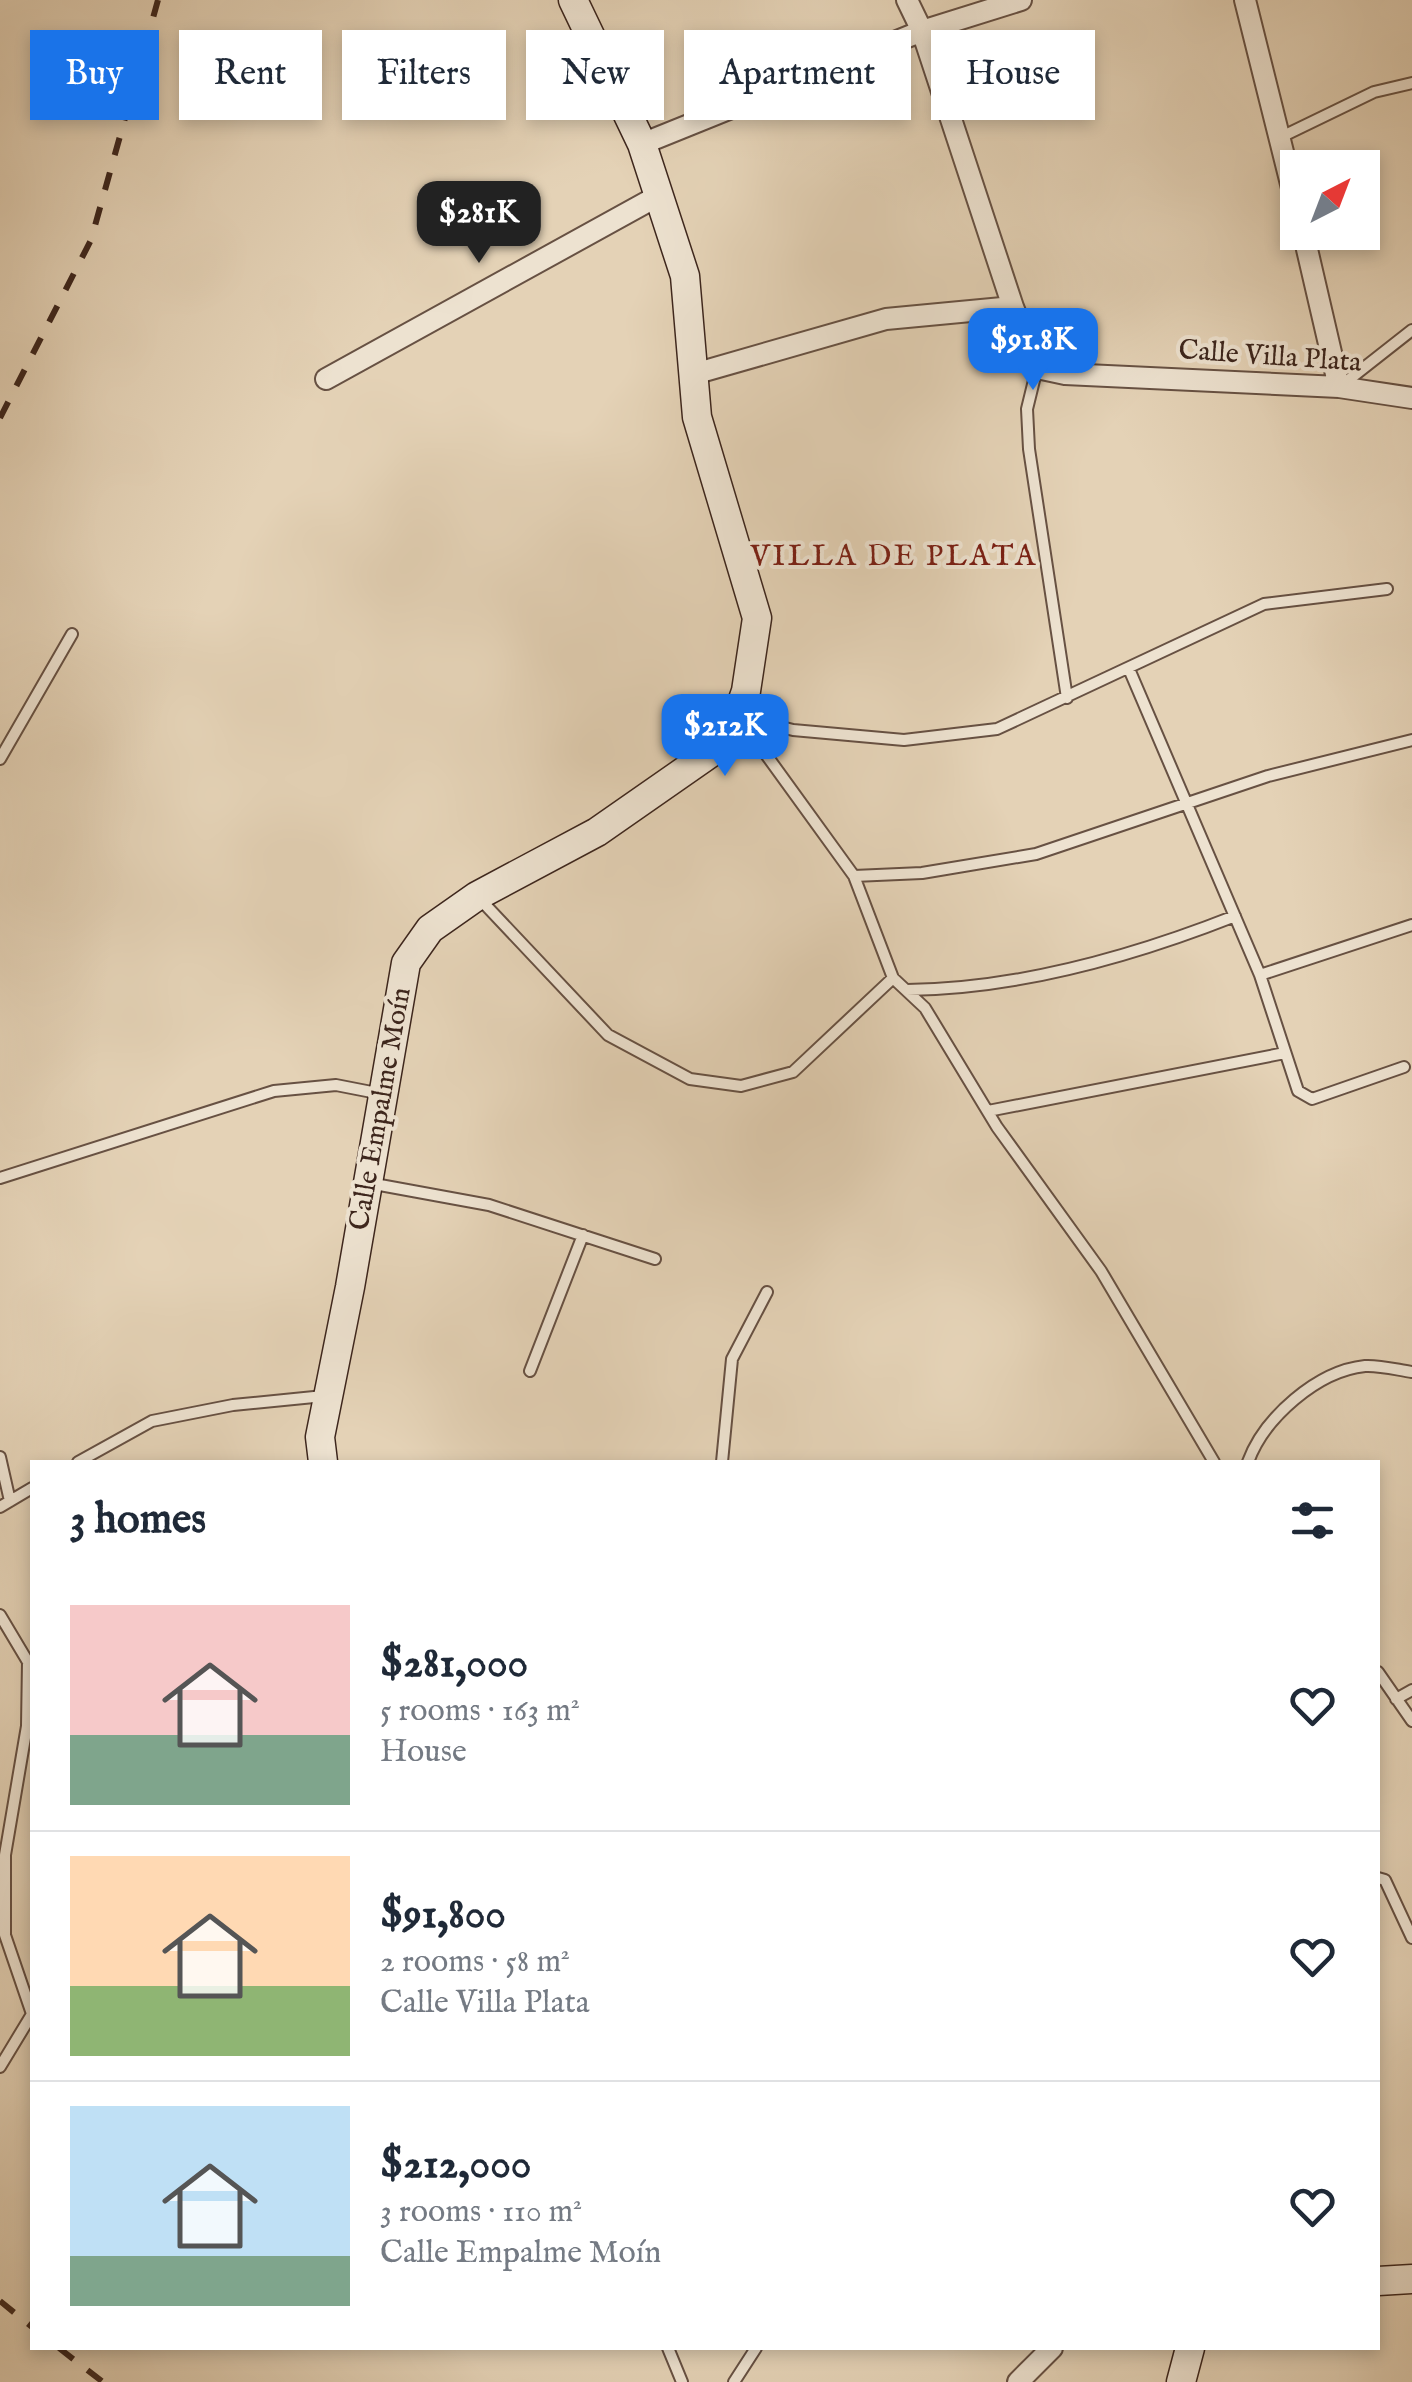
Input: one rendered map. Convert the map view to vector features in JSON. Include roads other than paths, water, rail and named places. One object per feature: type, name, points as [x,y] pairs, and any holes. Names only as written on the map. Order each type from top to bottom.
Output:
[{"type":"street","name":"Calle Empalme Moín","points":[[323,1460],[320,1437],[406,963],[430,929],[476,896],[597,832],[729,740],[738,716],[757,618],[698,417],[685,276],[656,197],[642,144],[573,0]]},
{"type":"street","points":[[907,0],[922,31],[1013,307],[1037,368]]},
{"type":"street","points":[[642,144],[922,31],[1021,0]]},
{"type":"street","points":[[1245,0],[1280,150]]},
{"type":"street","points":[[326,379],[656,197]]},
{"type":"street","points":[[1307,250],[1338,388]]},
{"type":"street","points":[[694,374],[886,319],[1013,307]]},
{"type":"street","name":"Calle Villa Plata","points":[[1037,368],[1065,374],[1338,388],[1412,398]]},
{"type":"street","points":[[1380,2281],[1412,2279]]},
{"type":"street","points":[[1018,2382],[1050,2350]]},
{"type":"street","points":[[1182,2382],[1190,2350]]},
{"type":"lane","points":[[1277,139],[1374,92],[1412,84]]},
{"type":"lane","points":[[1338,388],[1412,330]]},
{"type":"lane","points":[[1037,368],[1027,409],[1029,448],[1067,698]]},
{"type":"lane","points":[[738,716],[793,730],[904,740],[997,730],[1264,604],[1387,589]]},
{"type":"lane","points":[[0,759],[72,634]]},
{"type":"lane","points":[[1129,669],[1260,975],[1298,1091],[1312,1099],[1404,1068]]},
{"type":"lane","points":[[738,716],[854,876],[893,978],[926,1008],[988,1111],[1102,1271],[1213,1460]]},
{"type":"lane","points":[[854,876],[922,873],[1036,854],[1268,776],[1412,740]]},
{"type":"lane","points":[[476,896],[608,1035],[690,1078],[741,1086],[793,1072],[893,978]]},
{"type":"lane","points":[[906,990],[946,989],[1143,952],[1235,916]]},
{"type":"lane","points":[[1260,975],[1412,925]]},
{"type":"lane","points":[[988,1111],[1285,1053]]},
{"type":"lane","points":[[0,1178],[274,1091],[336,1084],[384,1094]]},
{"type":"lane","points":[[368,1182],[489,1205],[656,1259]]},
{"type":"lane","points":[[530,1371],[583,1235]]},
{"type":"lane","points":[[722,1460],[732,1359],[766,1292]]},
{"type":"lane","points":[[1249,1460],[1268,1426],[1298,1397],[1336,1373],[1366,1366],[1412,1372]]},
{"type":"lane","points":[[82,1460],[152,1421],[234,1405],[328,1396]]},
{"type":"lane","points":[[0,1458],[5,1504],[30,1489]]},
{"type":"lane","points":[[0,1614],[28,1662],[27,1726],[5,1855],[5,1934],[30,2008]]},
{"type":"lane","points":[[1380,1675],[1412,1721]]},
{"type":"lane","points":[[1396,1699],[1412,1690]]},
{"type":"lane","points":[[1380,1879],[1396,1898],[1412,1938]]},
{"type":"lane","points":[[0,2067],[30,2017]]},
{"type":"lane","points":[[669,2350],[682,2382]]},
{"type":"lane","points":[[734,2382],[755,2350]]},
{"type":"railway","points":[[0,418],[91,240],[158,0]]},
{"type":"railway","points":[[0,2301],[30,2325]]},
{"type":"railway","points":[[62,2350],[103,2382]]},
{"type":"district","name":"VILLA DE PLATA","points":[[894,557]]}]
